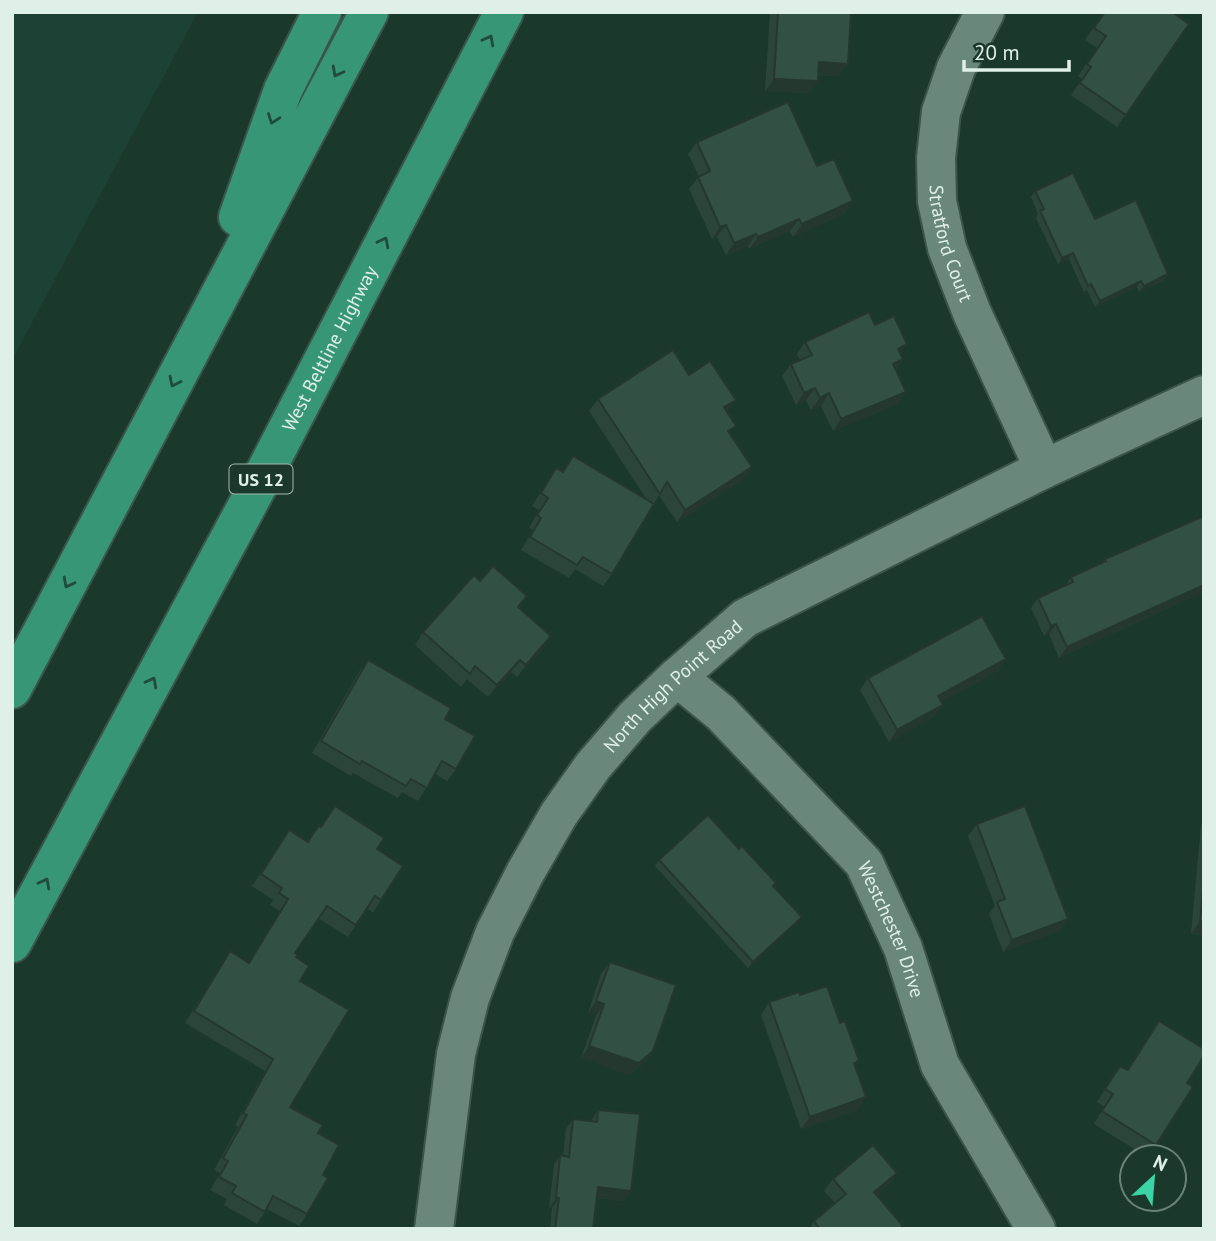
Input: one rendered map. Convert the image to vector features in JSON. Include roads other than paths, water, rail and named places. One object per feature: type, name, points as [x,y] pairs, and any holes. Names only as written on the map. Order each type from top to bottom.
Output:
[{"type":"highway","points":[[193,344],[284,90],[322,12]]},
{"type":"highway","points":[[12,689],[369,12]]},
{"type":"highway","name":"West Beltline Highway","points":[[12,943],[263,476],[503,12]]},
{"type":"street","name":"Stratford Court","points":[[985,12],[956,68],[941,112],[936,158],[937,201],[947,248],[972,313],[1044,469]]},
{"type":"street","name":"North High Point Road","points":[[434,1229],[456,1055],[470,998],[495,932],[559,814],[593,766],[635,718],[745,618],[1044,469],[1204,395]]},
{"type":"street","name":"Westchester Drive","points":[[677,677],[721,713],[863,863],[903,948],[940,1065],[1036,1229]]}]
